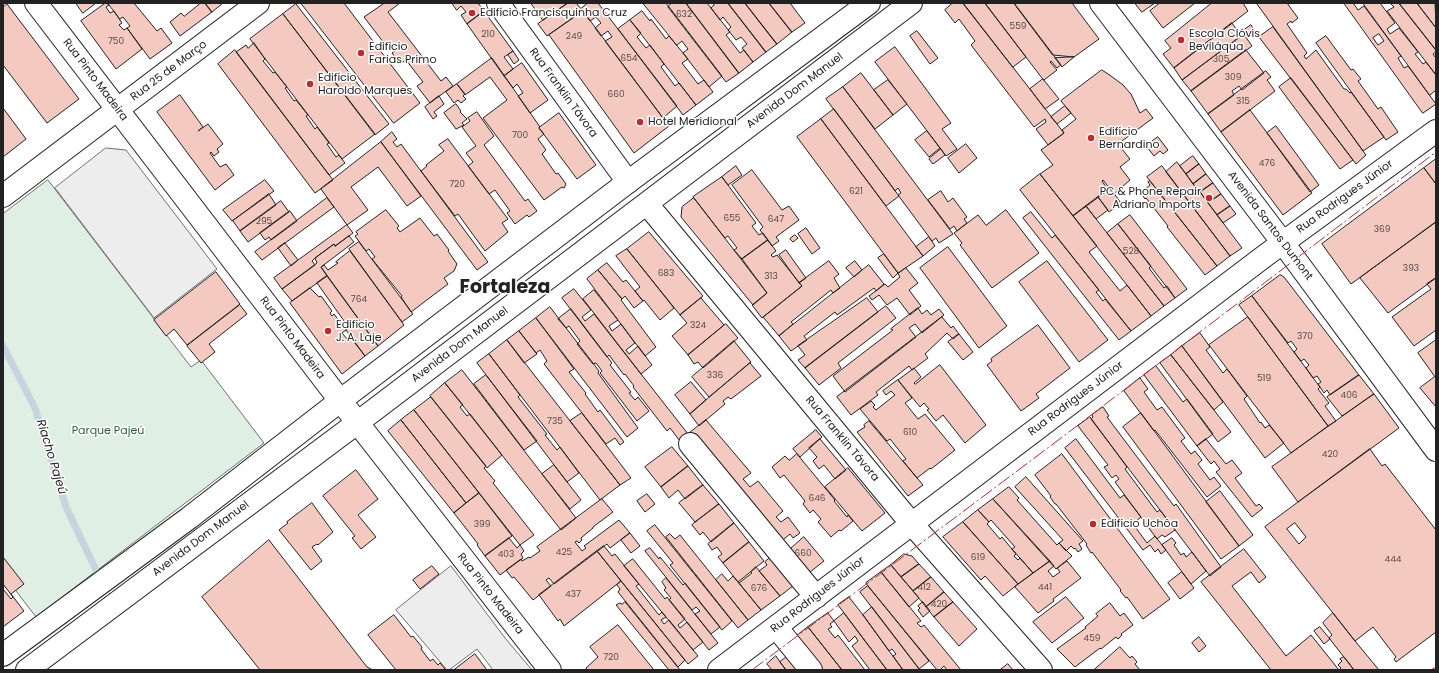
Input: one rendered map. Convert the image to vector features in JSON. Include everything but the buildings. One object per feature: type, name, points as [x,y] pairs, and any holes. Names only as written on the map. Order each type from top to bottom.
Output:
[{"type":"main road","name":"Rua Pinto Madeira","points":[[36,3],[340,401],[550,670]]},
{"type":"main road","name":"Rua 25 de Março","points":[[3,196],[258,3]]},
{"type":"main road","name":"Rua Franklin Távora","points":[[498,3],[628,182]]},
{"type":"main road","points":[[3,655],[189,518],[628,182],[869,3]]},
{"type":"main road","name":"Avenida Dom Manuel","points":[[27,670],[357,423],[912,3]]},
{"type":"main road","name":"Avenida Santos Dumont","points":[[1101,3],[1283,243],[1436,450]]},
{"type":"main road","name":"Rua Rodrigues Júnior","points":[[719,670],[911,523],[1283,243],[1436,131]]},
{"type":"main road","name":"Rua Franklin Távora","points":[[647,204],[911,523],[1042,670]]},
{"type":"main road","points":[[690,444],[816,597]]},
{"type":"main road","points":[[776,627],[811,670]]},
{"type":"green space","name":"Parque Pajeú","points":[[48,180],[191,367],[201,360],[264,443],[36,617],[3,574],[3,214]]},
{"type":"shaded area","points":[[106,148],[126,150],[217,269],[154,318],[55,188]]},
{"type":"shaded area","points":[[451,566],[505,638],[532,670],[493,670],[477,649],[447,670],[396,610]]},
{"type":"waterway","name":"Riacho Pajeú","points":[[3,346],[35,408],[66,507],[96,570]]},
{"type":"power","points":[[752,670],[1065,435],[1436,152]]},
{"type":"power","points":[[1431,670],[1436,667]]},
{"type":"place","name":"Edifício Francisquinha Cruz","points":[[472,13]]},
{"type":"place","name":"Escola Clóvis Beviláqua","points":[[1181,40]]},
{"type":"place","name":"Edifício Farias Primo","points":[[361,53]]},
{"type":"place","name":"Edifício Haroldo Marques","points":[[310,84]]},
{"type":"place","name":"Hotel Meridional","points":[[640,122]]},
{"type":"place","name":"Edifício Bernardino","points":[[1091,138]]},
{"type":"place","name":"PC & Phone Repair Adriano Imports","points":[[1209,198]]},
{"type":"place","name":"Edifício J. A. Laje","points":[[328,331]]},
{"type":"place","name":"Edifício Uchôa","points":[[1093,524]]},
{"type":"district","name":"Fortaleza","points":[[505,288]]}]
